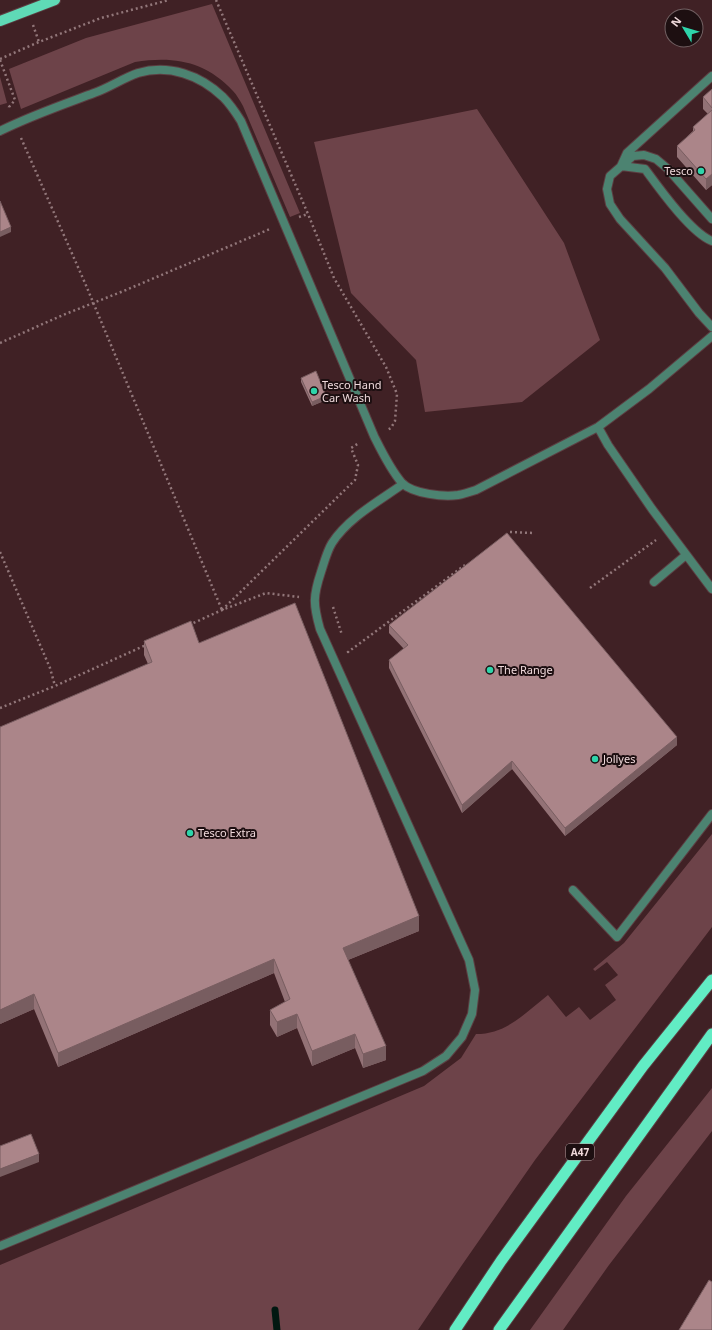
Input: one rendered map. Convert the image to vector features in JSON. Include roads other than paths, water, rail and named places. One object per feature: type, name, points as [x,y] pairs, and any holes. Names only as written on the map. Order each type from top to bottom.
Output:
[{"type":"highway","name":"A47","points":[[455,1330],[501,1261],[643,1066],[712,980]]},
{"type":"highway","points":[[499,1330],[712,1034]]},
{"type":"highway","points":[[685,1071],[712,1043]]},
{"type":"main road","points":[[0,21],[55,0]]},
{"type":"street","points":[[0,131],[100,91],[136,74],[152,70],[182,72],[211,87],[223,97],[241,121],[374,436],[387,462],[403,484],[418,492],[438,495],[457,495],[476,490],[598,427],[649,389],[712,336]]},
{"type":"street","points":[[621,166],[626,153],[712,76]]},
{"type":"street","points":[[712,219],[668,169],[656,159],[644,154],[633,156],[610,176],[607,189],[610,204],[620,218],[665,268],[699,313],[712,327]]},
{"type":"street","points":[[621,166],[644,168],[662,192],[693,228],[706,239],[712,241]]},
{"type":"street","points":[[598,427],[608,445],[668,531],[712,589]]},
{"type":"street","points":[[0,1246],[423,1071],[446,1056],[462,1037],[472,1014],[476,990],[469,960],[320,629],[314,609],[314,599],[318,581],[332,543],[348,525],[366,509],[403,484]]},
{"type":"street","points":[[654,582],[686,555]]},
{"type":"street","points":[[573,890],[617,937],[712,814]]},
{"type":"waterway","points":[[275,1310],[277,1330]]},
{"type":"place","name":"Tesco","points":[[701,171]]},
{"type":"place","name":"Tesco Hand Car Wash","points":[[314,391]]},
{"type":"place","name":"The Range","points":[[490,670]]},
{"type":"place","name":"Jollyes","points":[[595,759]]},
{"type":"place","name":"Tesco Extra","points":[[190,833]]}]
